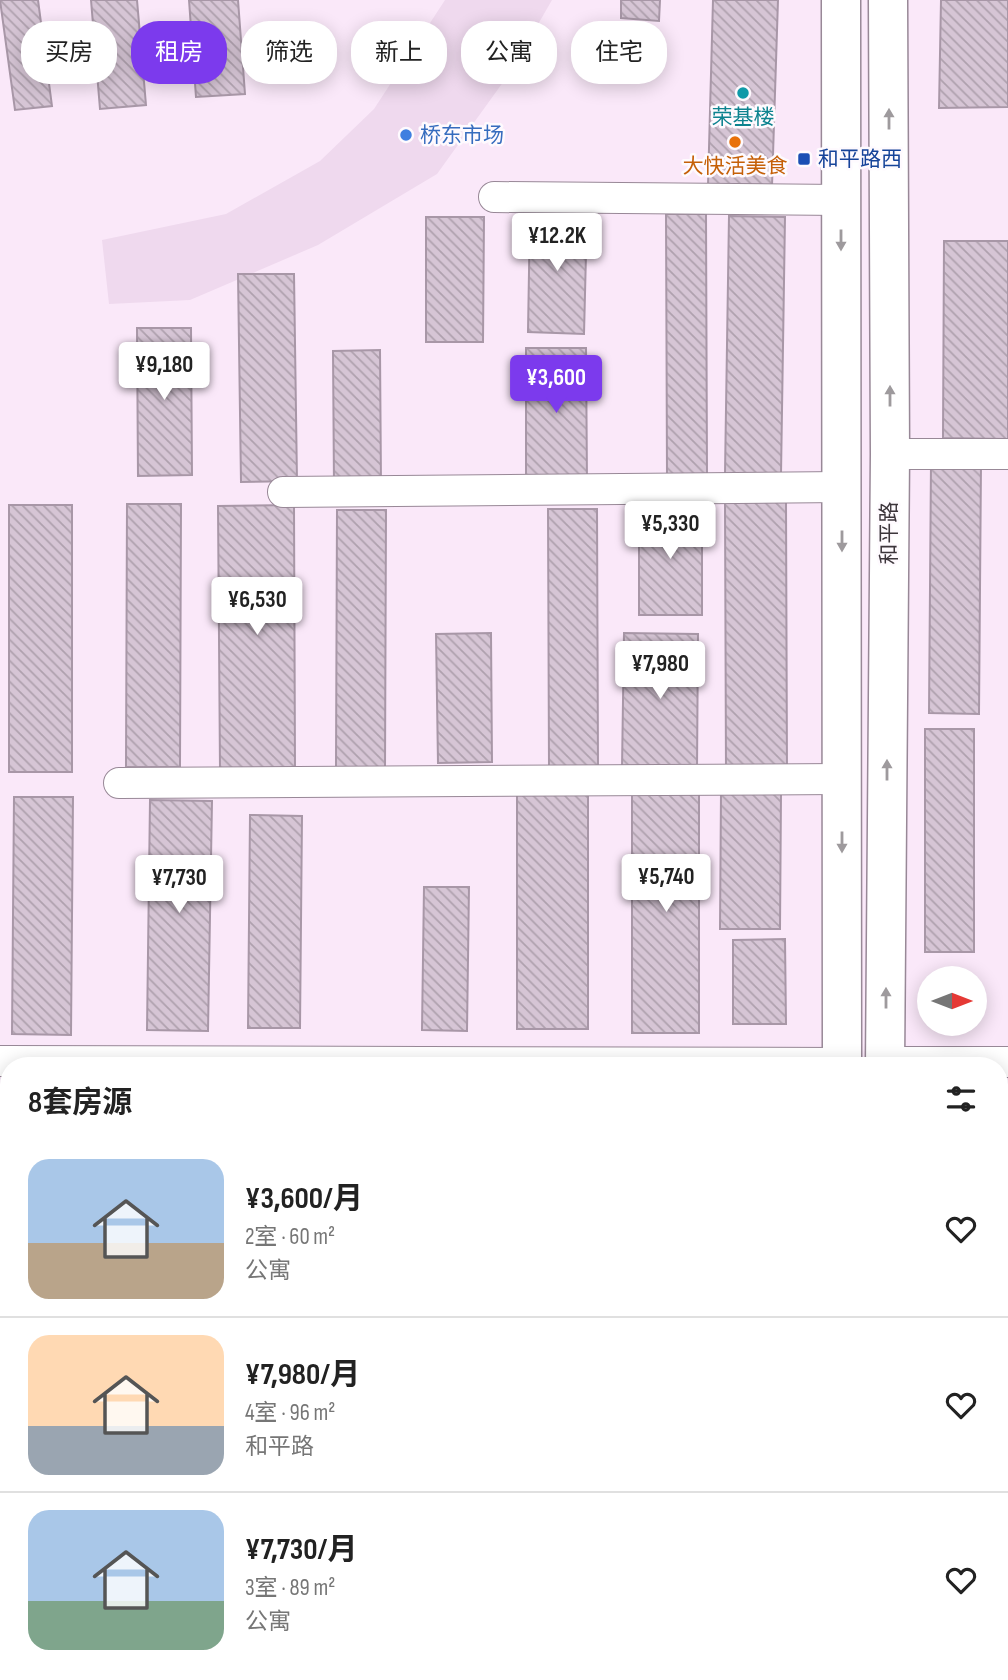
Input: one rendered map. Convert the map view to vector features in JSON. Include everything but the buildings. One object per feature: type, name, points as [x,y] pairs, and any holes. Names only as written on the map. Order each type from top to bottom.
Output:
[{"type":"main road","points":[[841,0],[842,1057]]},
{"type":"main road","name":"和平路","points":[[885,1057],[890,454],[888,0]]},
{"type":"street","points":[[494,197],[841,200]]},
{"type":"street","points":[[890,454],[1008,454]]},
{"type":"street","points":[[283,492],[842,487]]},
{"type":"street","points":[[119,783],[842,779]]},
{"type":"shaded area","name":"桥东市场","points":[[445,0],[552,0],[540,21],[461,21],[461,84],[502,84],[437,174],[318,245],[190,300],[109,304],[102,240],[226,214],[320,161],[374,109],[390,84],[447,84],[447,21],[431,21]]},
{"type":"place","name":"荣基楼","points":[[743,93]]},
{"type":"place","name":"桥东市场","points":[[406,135]]},
{"type":"place","name":"大快活美食","points":[[735,142]]},
{"type":"place","name":"和平路西","points":[[804,159]]}]
